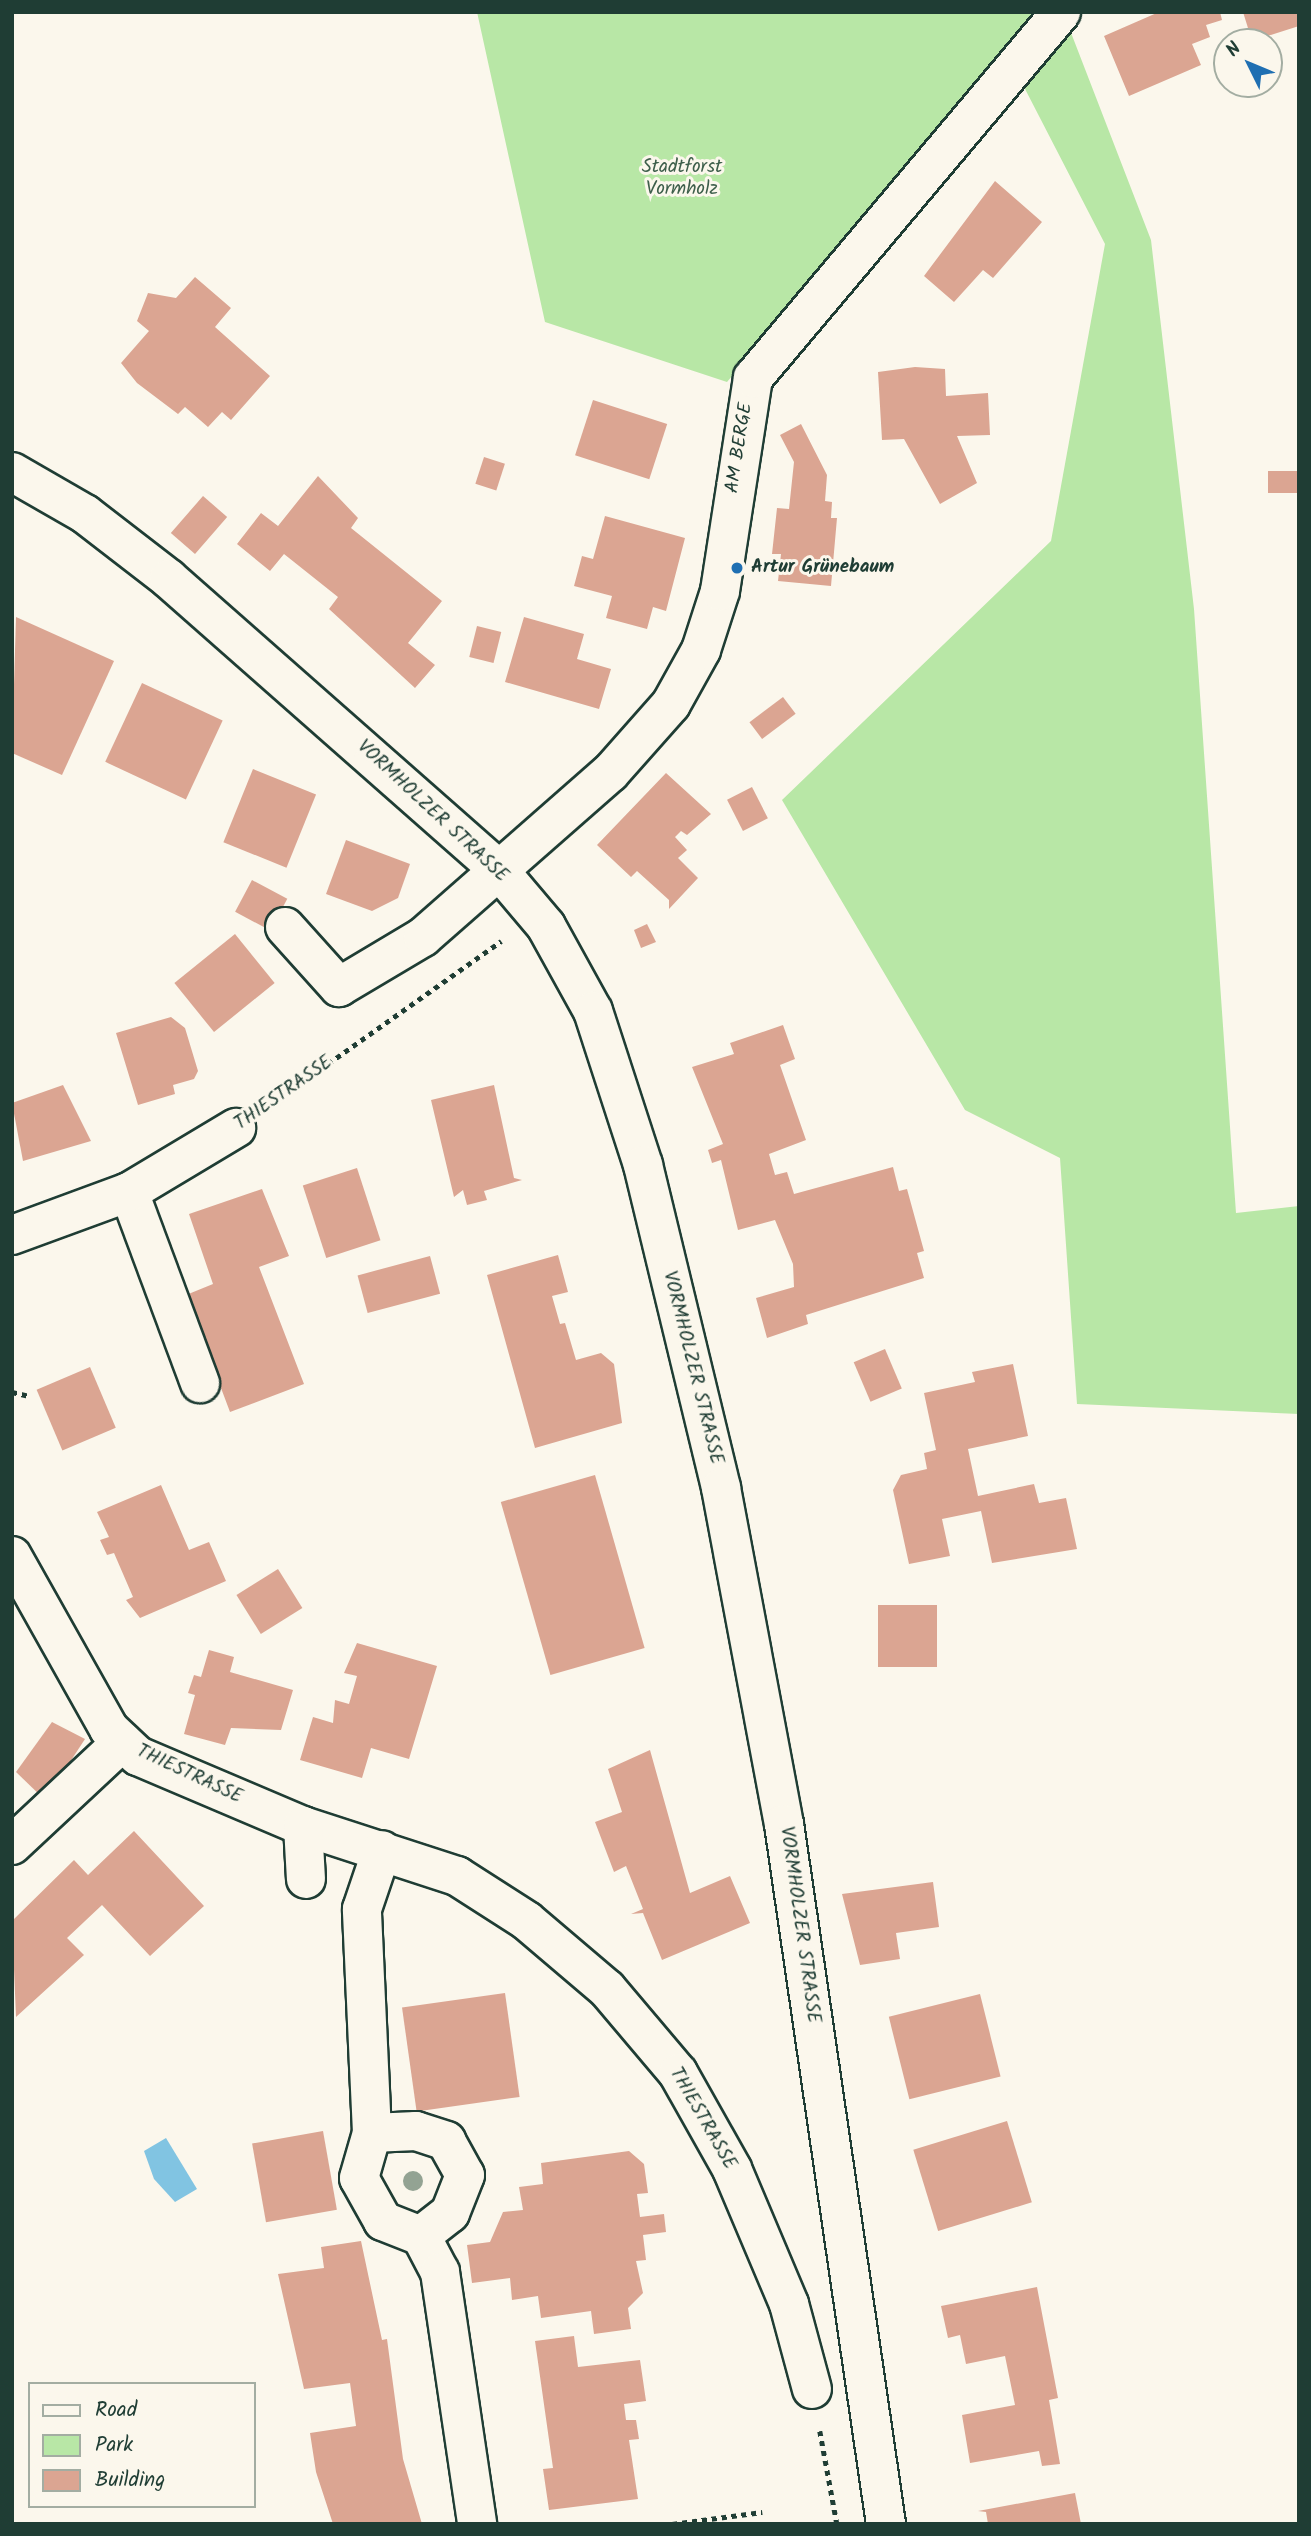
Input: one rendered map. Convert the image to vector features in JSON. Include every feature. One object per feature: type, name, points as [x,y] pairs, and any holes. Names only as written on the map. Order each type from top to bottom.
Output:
[{"type":"street","name":"AM BERGE","points":[[285,927],[339,987],[423,937],[497,869],[610,773],[671,704],[701,650],[720,591],[745,406],[767,357],[1061,12]]},
{"type":"street","name":"VORMHOLZER STRASSE","points":[[12,472],[85,514],[169,579],[497,869],[536,916],[593,1011],[635,1139],[721,1488],[784,1824],[886,2524]]},
{"type":"street","name":"THIESTRASSE","points":[[12,1235],[129,1192],[236,1128]]},
{"type":"street","points":[[129,1192],[200,1383]]},
{"type":"street","name":"THIESTRASSE","points":[[12,1556],[109,1730],[138,1756],[303,1826],[457,1876],[527,1921],[607,1989],[678,2073],[733,2169],[789,2304],[800,2367]]},
{"type":"street","points":[[12,1845],[122,1742]]},
{"type":"street","points":[[303,1826],[306,1879]]},
{"type":"street","points":[[382,1850],[362,1909],[372,2133],[359,2178],[383,2221],[421,2236],[440,2272],[477,2524]]},
{"type":"street","points":[[372,2133],[416,2131],[446,2141],[465,2175],[450,2213],[421,2236]]},
{"type":"path","name":"THIESTRASSE","points":[[236,1128],[536,916]]},
{"type":"path","points":[[12,1392],[30,1396]]},
{"type":"path","points":[[800,2367],[837,2524]]},
{"type":"path","points":[[672,2524],[762,2512]]},
{"type":"green space","name":"Stadtforst Vormholz","points":[[477,12],[1063,12],[1151,240],[1194,609],[1236,1213],[1299,1206],[1299,1414],[1077,1404],[1060,1158],[965,1110],[782,800],[1051,541],[1105,244],[1006,52],[727,382],[545,322]]},
{"type":"water","points":[[166,2138],[197,2189],[175,2202],[154,2179],[144,2151]]},
{"type":"building","points":[[1159,12],[1220,12],[1222,20],[1206,25],[1210,37],[1192,44],[1201,65],[1129,96],[1104,36]]},
{"type":"building","points":[[1243,12],[1299,12],[1299,26],[1283,31],[1283,28],[1248,28]]},
{"type":"building","points":[[995,181],[1042,222],[993,278],[983,270],[954,302],[924,276]]},
{"type":"building","points":[[195,277],[231,308],[215,327],[270,376],[231,420],[222,412],[208,427],[185,407],[178,414],[137,383],[121,363],[149,331],[137,321],[148,293],[176,298]]},
{"type":"building","points":[[915,367],[945,369],[946,396],[988,393],[990,435],[957,436],[977,483],[940,504],[904,439],[882,440],[878,372]]},
{"type":"building","points":[[593,400],[667,424],[649,479],[575,455]]},
{"type":"building","points":[[801,424],[827,475],[825,501],[832,502],[831,518],[837,518],[831,586],[778,581],[781,554],[772,554],[777,508],[789,509],[794,462],[780,435]]},
{"type":"building","points":[[484,457],[505,464],[496,490],[475,484]]},
{"type":"building","points":[[1268,471],[1299,471],[1299,493],[1268,493]]},
{"type":"building","points":[[318,476],[358,518],[351,528],[442,601],[408,643],[435,665],[415,688],[329,609],[338,597],[284,554],[270,571],[237,544],[261,513],[278,526]]},
{"type":"building","points":[[203,496],[227,517],[195,554],[171,533]]},
{"type":"building","points":[[605,516],[685,538],[666,611],[653,607],[647,629],[606,618],[612,596],[574,586],[582,556],[593,559]]},
{"type":"building","points":[[16,617],[114,661],[62,775],[12,753]]},
{"type":"building","points":[[524,617],[584,634],[577,659],[611,669],[599,709],[505,682]]},
{"type":"building","points":[[477,626],[501,632],[494,663],[469,657]]},
{"type":"building","points":[[142,683],[223,721],[186,799],[105,762]]},
{"type":"building","points":[[783,697],[796,714],[762,739],[749,722]]},
{"type":"building","points":[[253,769],[316,794],[286,868],[223,842]]},
{"type":"building","points":[[666,773],[711,814],[687,835],[681,831],[675,837],[687,850],[678,858],[698,878],[669,909],[669,900],[637,871],[631,877],[597,845]]},
{"type":"building","points":[[752,787],[768,818],[743,831],[727,800]]},
{"type":"building","points":[[346,840],[410,864],[398,898],[372,911],[326,894]]},
{"type":"building","points":[[252,880],[287,899],[270,931],[235,912]]},
{"type":"building","points":[[647,924],[656,942],[641,948],[634,930]]},
{"type":"building","points":[[235,934],[275,983],[214,1032],[174,983]]},
{"type":"building","points":[[171,1017],[185,1028],[198,1071],[194,1079],[173,1085],[175,1094],[138,1105],[116,1033]]},
{"type":"building","points":[[783,1025],[795,1059],[780,1065],[806,1140],[769,1154],[775,1175],[787,1172],[794,1194],[893,1167],[899,1191],[907,1189],[924,1251],[917,1253],[924,1278],[806,1315],[808,1324],[767,1338],[756,1298],[794,1287],[793,1264],[775,1220],[738,1230],[721,1160],[712,1163],[708,1150],[723,1144],[692,1067],[734,1054],[730,1043]]},
{"type":"building","points":[[63,1085],[91,1141],[23,1161],[12,1103]]},
{"type":"building","points":[[494,1085],[514,1178],[522,1180],[484,1191],[487,1200],[467,1205],[463,1190],[454,1197],[431,1100]]},
{"type":"building","points":[[357,1168],[380,1240],[326,1258],[303,1186]]},
{"type":"building","points":[[262,1189],[289,1256],[259,1267],[304,1384],[230,1412],[186,1295],[213,1284],[189,1214]]},
{"type":"building","points":[[558,1255],[568,1292],[552,1296],[560,1324],[565,1323],[576,1360],[601,1353],[614,1364],[622,1423],[535,1448],[487,1275]]},
{"type":"building","points":[[430,1256],[440,1294],[368,1313],[358,1275]]},
{"type":"building","points":[[885,1349],[902,1389],[871,1402],[854,1362]]},
{"type":"building","points":[[1013,1364],[1028,1436],[968,1449],[978,1496],[1034,1484],[1039,1503],[1066,1498],[1077,1549],[992,1563],[981,1511],[942,1519],[950,1556],[909,1564],[893,1490],[901,1475],[927,1469],[924,1453],[936,1450],[924,1393],[975,1382],[972,1372]]},
{"type":"building","points":[[90,1367],[116,1428],[62,1450],[37,1390]]},
{"type":"building","points":[[595,1475],[645,1648],[550,1675],[501,1502]]},
{"type":"building","points":[[161,1485],[189,1550],[209,1542],[226,1581],[140,1618],[126,1600],[133,1597],[114,1553],[107,1555],[100,1540],[109,1537],[97,1512]]},
{"type":"building","points":[[278,1569],[302,1608],[261,1634],[236,1595]]},
{"type":"building","points":[[878,1605],[937,1605],[937,1667],[878,1667]]},
{"type":"building","points":[[357,1643],[437,1666],[409,1759],[371,1748],[362,1778],[300,1760],[313,1717],[333,1723],[335,1700],[349,1704],[357,1676],[344,1673]]},
{"type":"building","points":[[209,1650],[234,1657],[230,1672],[293,1690],[281,1730],[231,1728],[225,1745],[184,1734],[195,1695],[188,1693],[194,1675],[201,1677]]},
{"type":"building","points":[[52,1722],[85,1739],[45,1800],[16,1772]]},
{"type":"building","points":[[650,1750],[690,1893],[730,1876],[750,1923],[662,1960],[643,1913],[631,1914],[643,1909],[626,1866],[614,1872],[595,1822],[622,1812],[608,1769]]},
{"type":"building","points":[[134,1831],[204,1906],[150,1956],[102,1905],[67,1938],[84,1955],[16,2017],[12,1921],[74,1860],[88,1875]]},
{"type":"building","points":[[933,1882],[939,1927],[896,1933],[900,1959],[860,1965],[842,1894]]},
{"type":"building","points":[[505,1993],[520,2097],[417,2111],[402,2007]]},
{"type":"building","points":[[980,1994],[1001,2076],[909,2099],[889,2017]]},
{"type":"building","points":[[1007,2121],[1032,2202],[938,2231],[913,2150]]},
{"type":"building","points":[[323,2131],[337,2210],[266,2222],[252,2144]]},
{"type":"building","points":[[629,2151],[644,2164],[648,2193],[637,2194],[640,2217],[664,2214],[666,2232],[643,2235],[646,2260],[636,2261],[643,2293],[628,2308],[631,2329],[594,2334],[591,2311],[541,2318],[538,2296],[512,2300],[510,2278],[472,2283],[467,2245],[490,2242],[503,2212],[523,2210],[519,2187],[543,2184],[541,2163]]},
{"type":"building","points":[[361,2241],[382,2340],[387,2339],[403,2459],[422,2524],[333,2524],[316,2472],[310,2433],[356,2426],[350,2383],[304,2389],[278,2274],[324,2268],[321,2247]]},
{"type":"building","points":[[1037,2287],[1058,2398],[1049,2400],[1060,2464],[1042,2466],[1039,2451],[970,2463],[962,2415],[1015,2405],[1005,2356],[966,2364],[960,2335],[948,2338],[941,2306]]},
{"type":"building","points":[[574,2336],[578,2367],[640,2360],[646,2401],[624,2404],[626,2420],[636,2420],[639,2439],[629,2440],[638,2499],[549,2510],[543,2469],[553,2468],[535,2341]]},
{"type":"building","points":[[1075,2493],[1081,2524],[988,2524],[986,2512],[978,2511]]},
{"type":"place","name":"Artur Grünebaum","points":[[737,568]]}]
